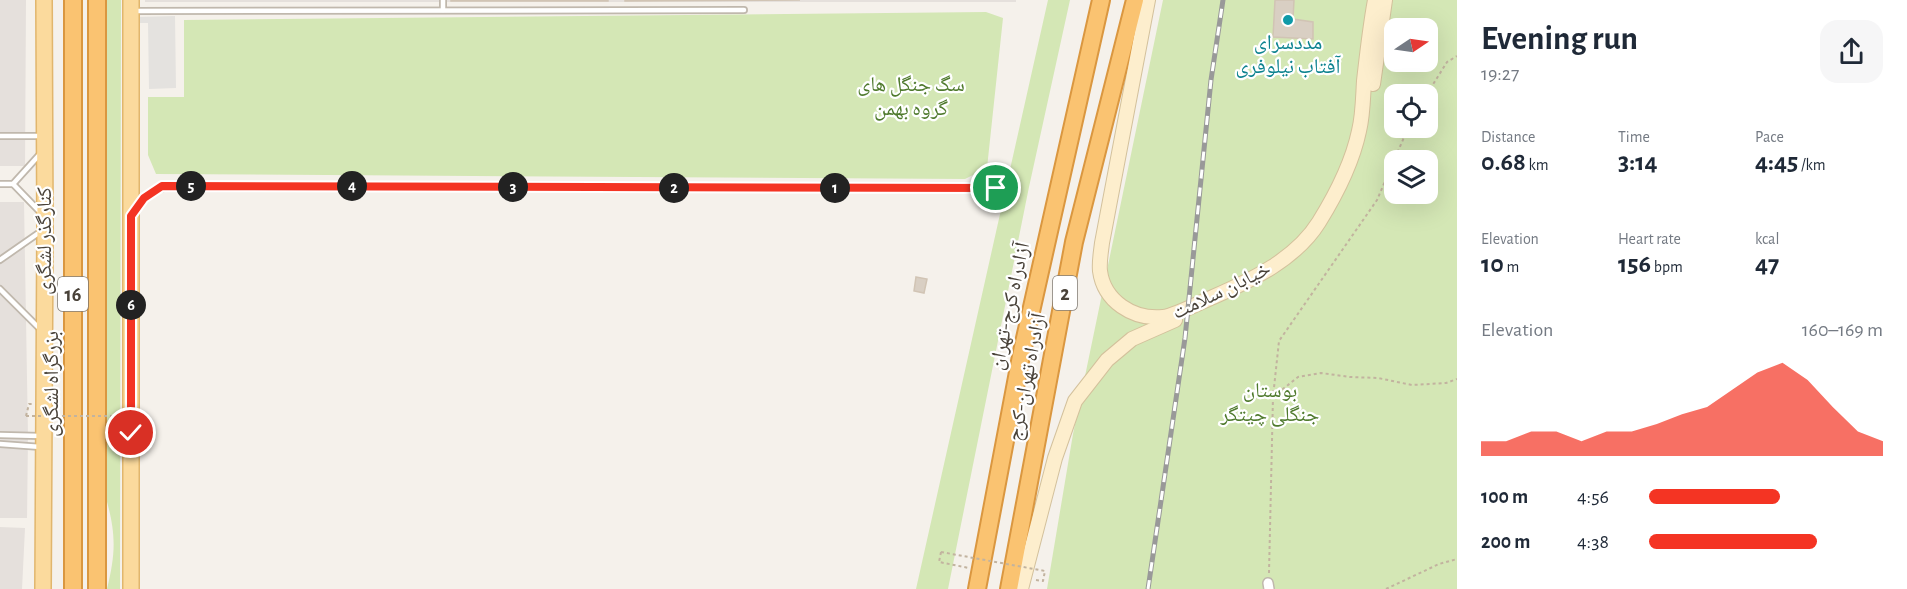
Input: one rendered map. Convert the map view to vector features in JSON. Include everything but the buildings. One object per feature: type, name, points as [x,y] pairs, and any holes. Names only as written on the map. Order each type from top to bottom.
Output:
[{"type":"highway","name":"بزرگراه لشگری","points":[[73,0],[73,589]]},
{"type":"highway","name":"16","points":[[97,0],[97,589]]},
{"type":"highway","name":"آزادراه کرج-تهران","points":[[977,589],[1021,356],[1101,0]]},
{"type":"highway","name":"آزادراه تهران-کرج","points":[[1009,589],[1074,242],[1135,0]]},
{"type":"main road","name":"کنارگذر لشگری","points":[[43,589],[44,0]]},
{"type":"main road","name":"خیابان سلامت","points":[[1148,0],[1102,243],[1100,271],[1109,294],[1119,305],[1138,315],[1164,318],[1231,289],[1263,272],[1293,252],[1317,225],[1349,166],[1360,129],[1373,40],[1385,0]]},
{"type":"main road","name":"خیابان سلامت","points":[[1021,589],[1055,458],[1075,401],[1107,360],[1132,339],[1249,289],[1275,274],[1302,252],[1324,228],[1359,158],[1370,115],[1375,0]]},
{"type":"main road","points":[[131,5],[131,589]]},
{"type":"lane","points":[[443,0],[443,10]]},
{"type":"lane","points":[[131,5],[443,10],[744,9]]},
{"type":"lane","points":[[0,136],[44,142],[13,184]]},
{"type":"lane","points":[[0,184],[13,184]]},
{"type":"lane","points":[[0,260],[45,223],[13,184]]},
{"type":"lane","points":[[131,216],[144,198],[162,186],[996,188]]},
{"type":"lane","points":[[0,289],[43,332]]},
{"type":"lane","points":[[0,435],[44,442]]},
{"type":"lane","points":[[0,444],[44,442]]},
{"type":"path","points":[[1433,84],[1447,62],[1457,56]]},
{"type":"path","points":[[1268,586],[1273,397],[1279,341],[1377,200],[1403,138]]},
{"type":"path","points":[[1273,397],[1298,378],[1321,373],[1378,378],[1412,385],[1446,383],[1457,379]]},
{"type":"path","points":[[29,404],[26,416],[141,416]]},
{"type":"path","points":[[981,570],[939,562],[941,552],[1045,571],[1043,581]]},
{"type":"path","points":[[1386,589],[1439,564],[1457,559]]},
{"type":"shaded area","points":[[0,0],[26,0],[25,166],[0,166]]},
{"type":"shaded area","points":[[145,0],[1016,0],[1016,2],[145,2]]},
{"type":"shaded area","points":[[175,16],[176,88],[149,89],[148,23],[139,23],[139,17]]},
{"type":"shaded area","points":[[0,202],[24,202],[27,518],[0,518]]},
{"type":"shaded area","points":[[0,527],[25,528],[22,589],[0,589]]},
{"type":"green space","points":[[107,0],[121,0],[120,589],[107,589],[114,543],[106,498]]},
{"type":"green space","points":[[1048,0],[1070,0],[1029,187],[948,589],[916,589]]},
{"type":"green space","name":"بوستان جنگلی چیتگر","points":[[1163,0],[1457,0],[1457,589],[1047,589],[1073,434]]},
{"type":"green space","name":"سگ جنگل های گروه بهمن","points":[[986,12],[1003,18],[987,168],[965,179],[156,174],[148,155],[148,97],[184,97],[184,20]]},
{"type":"railway","points":[[1148,589],[1185,338],[1211,80],[1223,0]]},
{"type":"place","name":"مددسرای آفتاب نیلوفری","points":[[1288,20]]},
{"type":"route","points":[[131,433],[131,216],[144,198],[162,186],[996,188]]}]
